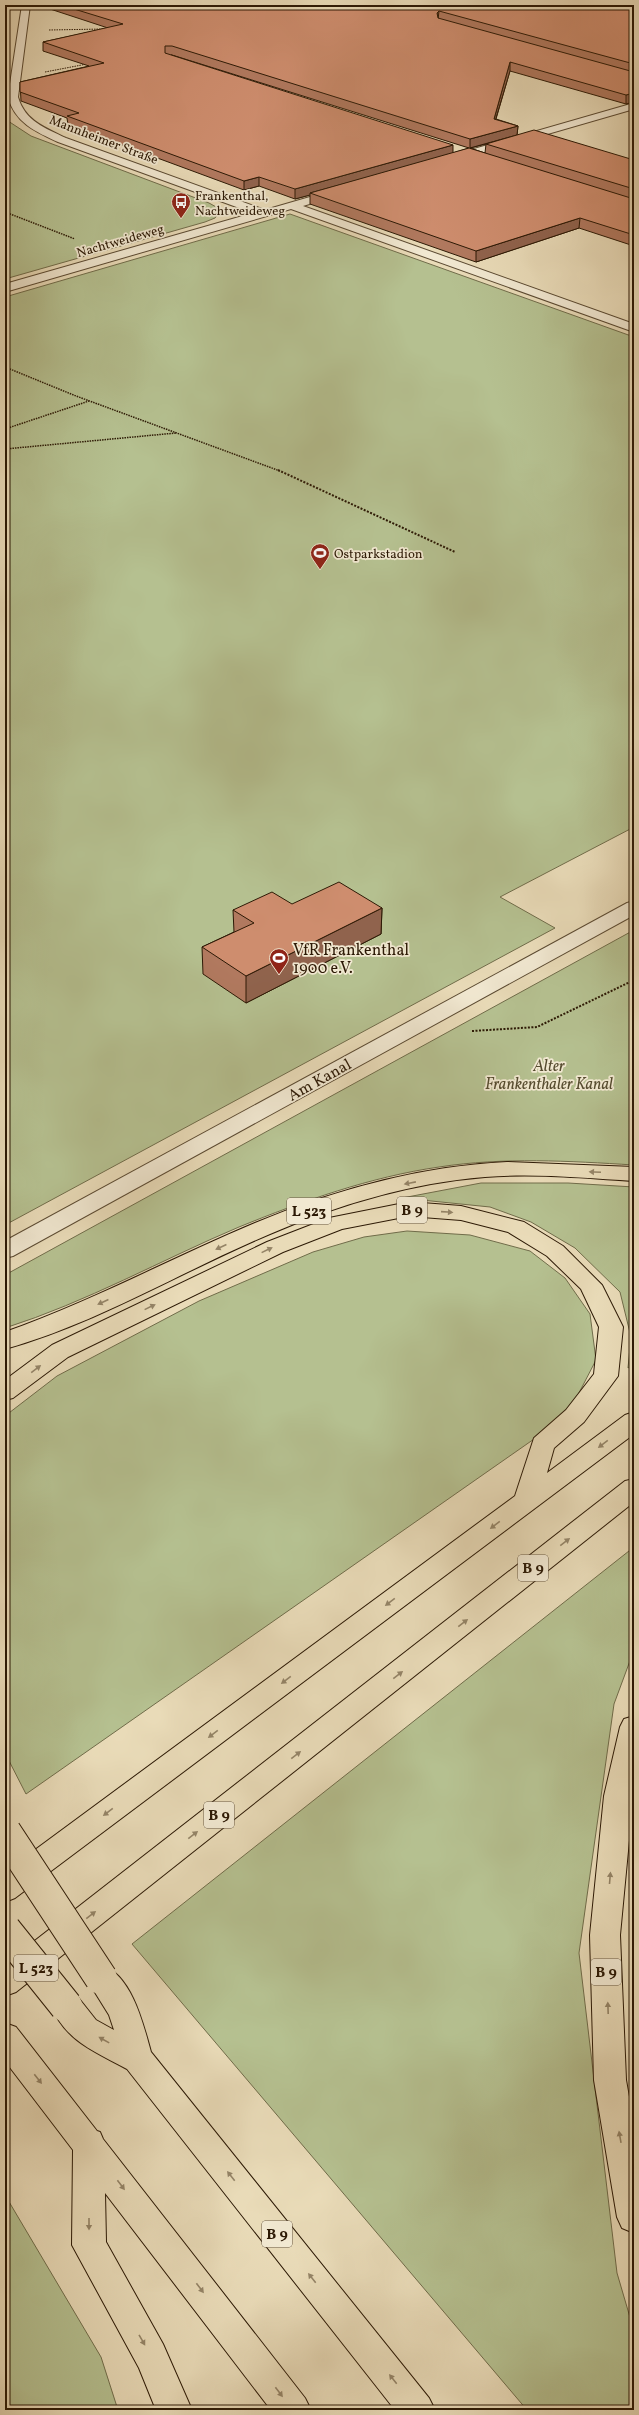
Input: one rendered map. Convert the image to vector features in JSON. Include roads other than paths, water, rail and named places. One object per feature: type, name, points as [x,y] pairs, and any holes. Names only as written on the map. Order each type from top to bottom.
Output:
[{"type":"highway","name":"L 523","points":[[5,1341],[50,1327],[264,1228],[305,1212],[391,1186],[466,1172],[537,1169],[634,1174]]},
{"type":"highway","name":"B 9","points":[[5,1392],[60,1351],[275,1247],[338,1223],[409,1209],[460,1213],[516,1227],[555,1251],[590,1285],[611,1327],[606,1376],[575,1416],[542,1444],[526,1502]]},
{"type":"highway","points":[[5,1889],[634,1421]]},
{"type":"highway","name":"B 9","points":[[5,1982],[634,1488]]},
{"type":"highway","name":"B 9","points":[[634,1727],[618,1796],[605,1935],[610,2080],[634,2217]]},
{"type":"highway","name":"B 9","points":[[5,1832],[123,2009],[138,2059],[417,2410]]},
{"type":"highway","name":"L 523","points":[[5,1930],[85,2030],[138,2059]]},
{"type":"highway","points":[[9,2043],[89,2143],[293,2410]]},
{"type":"highway","points":[[89,2143],[89,2246],[151,2356],[174,2410]]},
{"type":"street","name":"Mannheimer Straße","points":[[26,5],[13,97],[16,108],[24,120],[40,130],[69,143],[264,213]]},
{"type":"street","points":[[439,162],[634,106]]},
{"type":"street","points":[[448,147],[483,158]]},
{"type":"street","name":"Nachtweideweg","points":[[5,288],[350,188]]},
{"type":"street","points":[[291,205],[634,328]]},
{"type":"street","name":"Am Kanal","points":[[5,1250],[634,907]]},
{"type":"place","name":"Frankenthal, Nachtweideweg","points":[[181,219]]},
{"type":"place","name":"Ostparkstadion","points":[[320,570]]},
{"type":"place","name":"VfR Frankenthal 1900 e.V.","points":[[279,975]]},
{"type":"park label","name":"Alter Frankenthaler Kanal","points":[[549,1074]]}]
